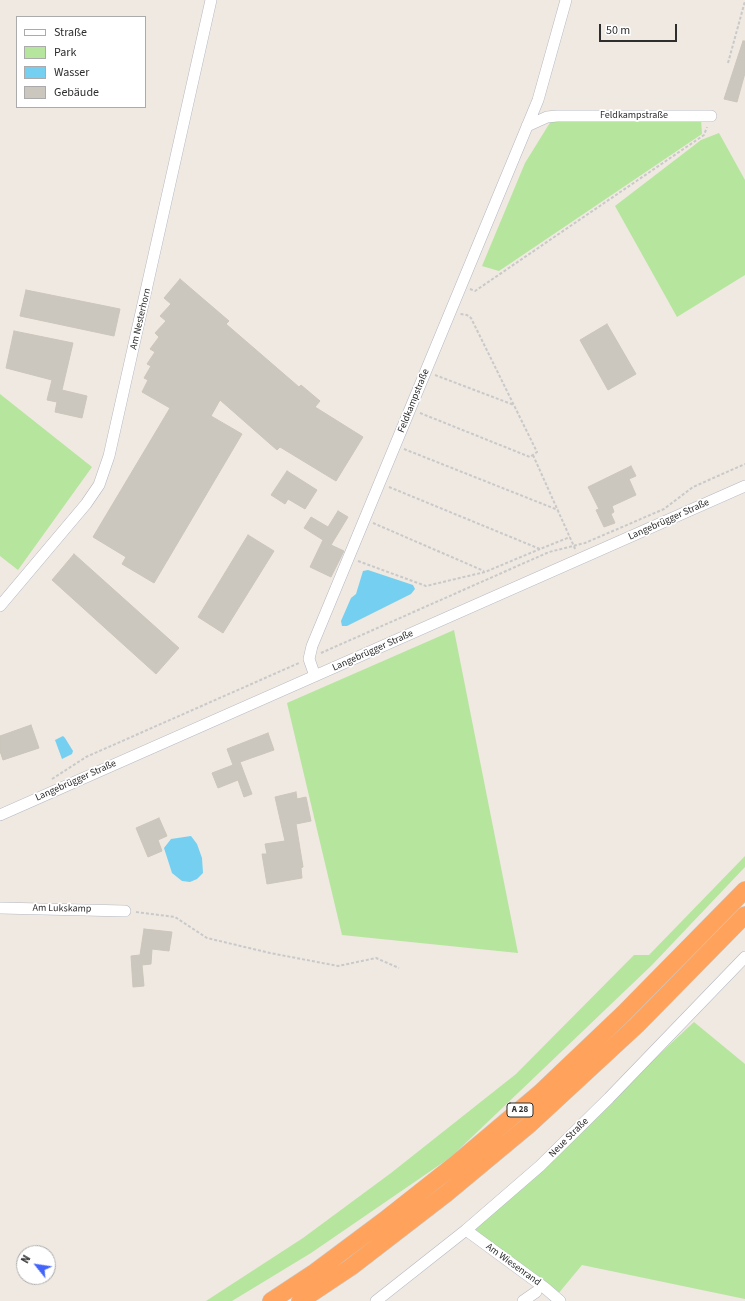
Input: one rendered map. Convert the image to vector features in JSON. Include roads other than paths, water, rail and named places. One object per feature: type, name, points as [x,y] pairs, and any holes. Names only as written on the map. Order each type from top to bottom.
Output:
[{"type":"highway","name":"A 28","points":[[271,1301],[314,1272],[386,1219],[534,1098],[623,1014],[745,890]]},
{"type":"highway","name":"A 28","points":[[300,1301],[351,1267],[441,1198],[530,1124],[637,1025],[745,915]]},
{"type":"street","name":"Am Nesterhorn","points":[[0,606],[86,504],[98,485],[109,456],[211,0]]},
{"type":"street","name":"Feldkampstraße","points":[[315,676],[309,659],[312,646],[350,558],[538,100],[566,0]]},
{"type":"street","points":[[538,100],[547,112],[557,116]]},
{"type":"street","name":"Feldkampstraße","points":[[527,126],[547,118],[557,116],[711,116]]},
{"type":"street","name":"Langebrügger Straße","points":[[0,815],[745,486]]},
{"type":"street","name":"Am Lukskamp","points":[[0,908],[124,911]]},
{"type":"street","name":"Neue Straße","points":[[376,1301],[389,1298],[540,1166],[609,1098],[745,957]]},
{"type":"street","name":"Am Wiesenrand","points":[[466,1230],[545,1288],[560,1301]]},
{"type":"street","points":[[523,1301],[536,1292]]},
{"type":"water","points":[[368,570],[413,585],[415,589],[411,594],[347,626],[342,626],[341,621],[351,598],[356,594],[363,571]]},
{"type":"water","points":[[63,736],[73,751],[72,754],[62,759],[55,740]]},
{"type":"water","points":[[191,836],[197,844],[202,858],[203,873],[197,879],[190,882],[182,881],[172,873],[164,848],[171,839]]}]
